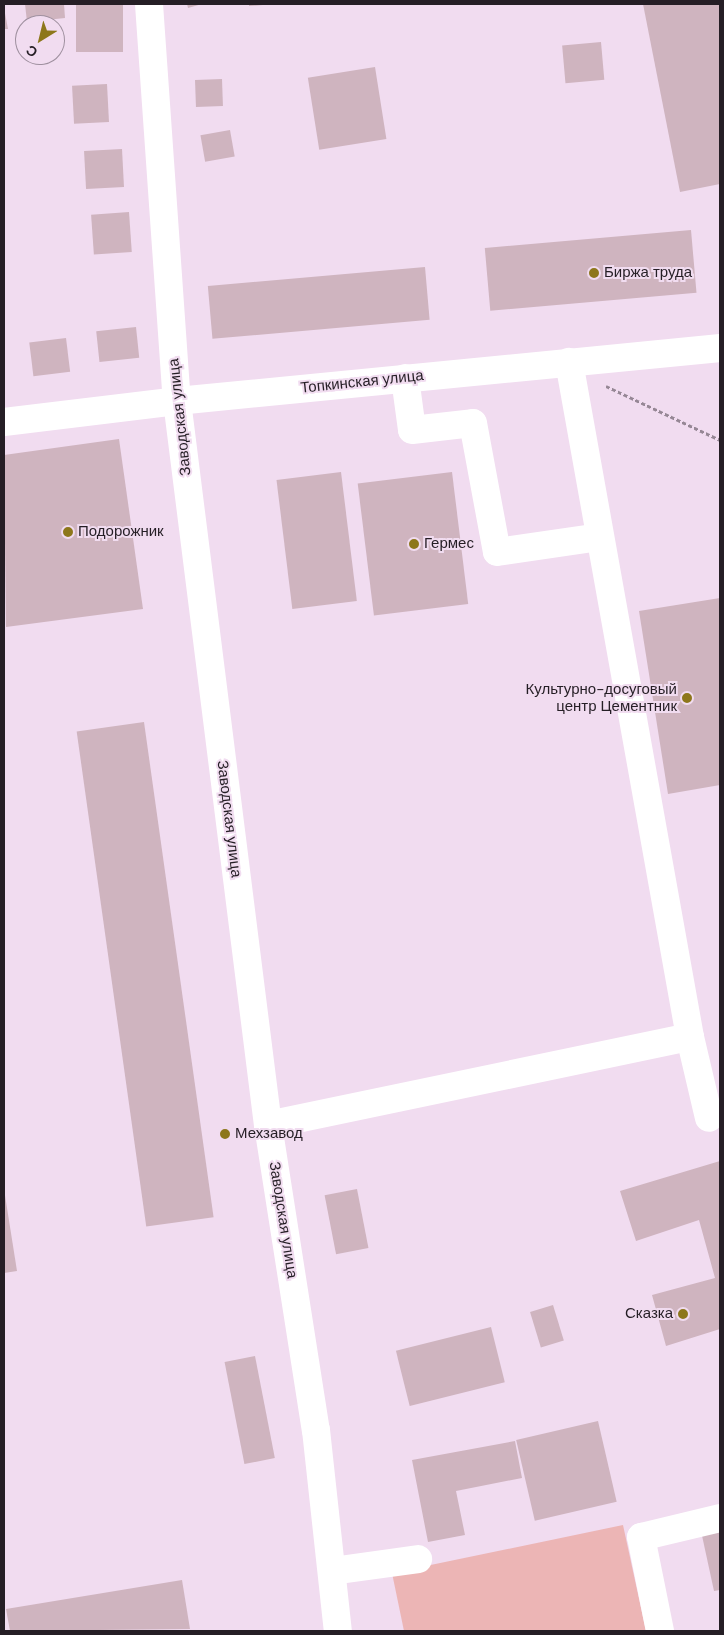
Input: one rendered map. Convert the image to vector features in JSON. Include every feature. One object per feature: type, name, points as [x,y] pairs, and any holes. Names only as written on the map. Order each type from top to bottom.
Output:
[{"type":"street","name":"Заводская улица","points":[[150,4],[177,401],[268,1125],[316,1430],[338,1631]]},
{"type":"street","name":"Топкинская улица","points":[[4,422],[177,401],[405,378],[570,371],[720,348]]},
{"type":"street","points":[[570,371],[690,1037],[709,1118]]},
{"type":"street","points":[[405,378],[412,430],[473,423],[497,552],[600,537]]},
{"type":"street","points":[[268,1125],[690,1037]]},
{"type":"street","points":[[660,1631],[641,1537],[720,1518]]},
{"type":"street","points":[[332,1571],[418,1559]]},
{"type":"path","points":[[570,371],[591,379],[720,440]]},
{"type":"shaded area","points":[[623,1525],[646,1631],[404,1631],[392,1573]]},
{"type":"building","points":[[25,4],[64,4],[65,15],[26,15]]},
{"type":"building","points":[[76,4],[123,4],[123,52],[76,52]]},
{"type":"building","points":[[187,4],[202,4],[188,8]]},
{"type":"building","points":[[249,4],[263,4],[263,5],[249,6]]},
{"type":"building","points":[[643,4],[720,4],[720,184],[680,192]]},
{"type":"building","points":[[4,8],[8,29],[4,29]]},
{"type":"building","points":[[601,42],[604,80],[565,83],[562,45]]},
{"type":"building","points":[[375,67],[386,139],[319,150],[308,78]]},
{"type":"building","points":[[222,79],[223,106],[196,107],[195,80]]},
{"type":"building","points":[[107,84],[109,122],[74,124],[72,86]]},
{"type":"building","points":[[230,130],[235,157],[205,162],[200,135]]},
{"type":"building","points":[[122,149],[124,187],[86,189],[84,151]]},
{"type":"building","points":[[129,212],[132,252],[94,255],[91,215]]},
{"type":"building","points":[[691,230],[696,293],[490,311],[485,248]]},
{"type":"building","points":[[425,267],[430,320],[212,339],[208,286]]},
{"type":"building","points":[[136,327],[139,358],[99,362],[96,331]]},
{"type":"building","points":[[66,338],[70,372],[33,376],[29,343]]},
{"type":"building","name":"Подорожник","points":[[119,439],[143,609],[6,627],[4,455]]},
{"type":"building","points":[[341,472],[357,601],[292,609],[276,480]]},
{"type":"building","name":"Гермес","points":[[452,472],[468,604],[374,616],[358,484]]},
{"type":"building","name":"Культурно-досуговый центр Цементник","points":[[720,598],[720,785],[668,794],[639,611]]},
{"type":"building","points":[[144,722],[214,1217],[146,1227],[77,731]]},
{"type":"building","points":[[720,1161],[720,1329],[666,1346],[652,1295],[715,1278],[699,1220],[636,1241],[620,1191]]},
{"type":"building","points":[[4,1189],[17,1271],[4,1273]]},
{"type":"building","points":[[357,1189],[368,1248],[336,1254],[325,1195]]},
{"type":"building","points":[[553,1305],[564,1340],[541,1347],[530,1312]]},
{"type":"building","points":[[491,1327],[505,1382],[410,1406],[396,1351]]},
{"type":"building","points":[[255,1356],[275,1458],[244,1464],[225,1362]]},
{"type":"building","points":[[598,1421],[617,1502],[535,1521],[516,1440]]},
{"type":"building","points":[[515,1441],[522,1478],[456,1491],[465,1535],[428,1542],[412,1460]]},
{"type":"building","points":[[720,1527],[720,1590],[714,1591],[701,1531]]},
{"type":"building","points":[[182,1580],[190,1629],[10,1631],[6,1609]]},
{"type":"place","name":"Биржа труда","points":[[594,273]]},
{"type":"place","name":"Подорожник","points":[[68,532]]},
{"type":"place","name":"Гермес","points":[[414,544]]},
{"type":"place","name":"Культурно-досуговый центр Цементник","points":[[687,698]]},
{"type":"place","name":"Мехзавод","points":[[225,1134]]},
{"type":"place","name":"Сказка","points":[[683,1314]]}]
